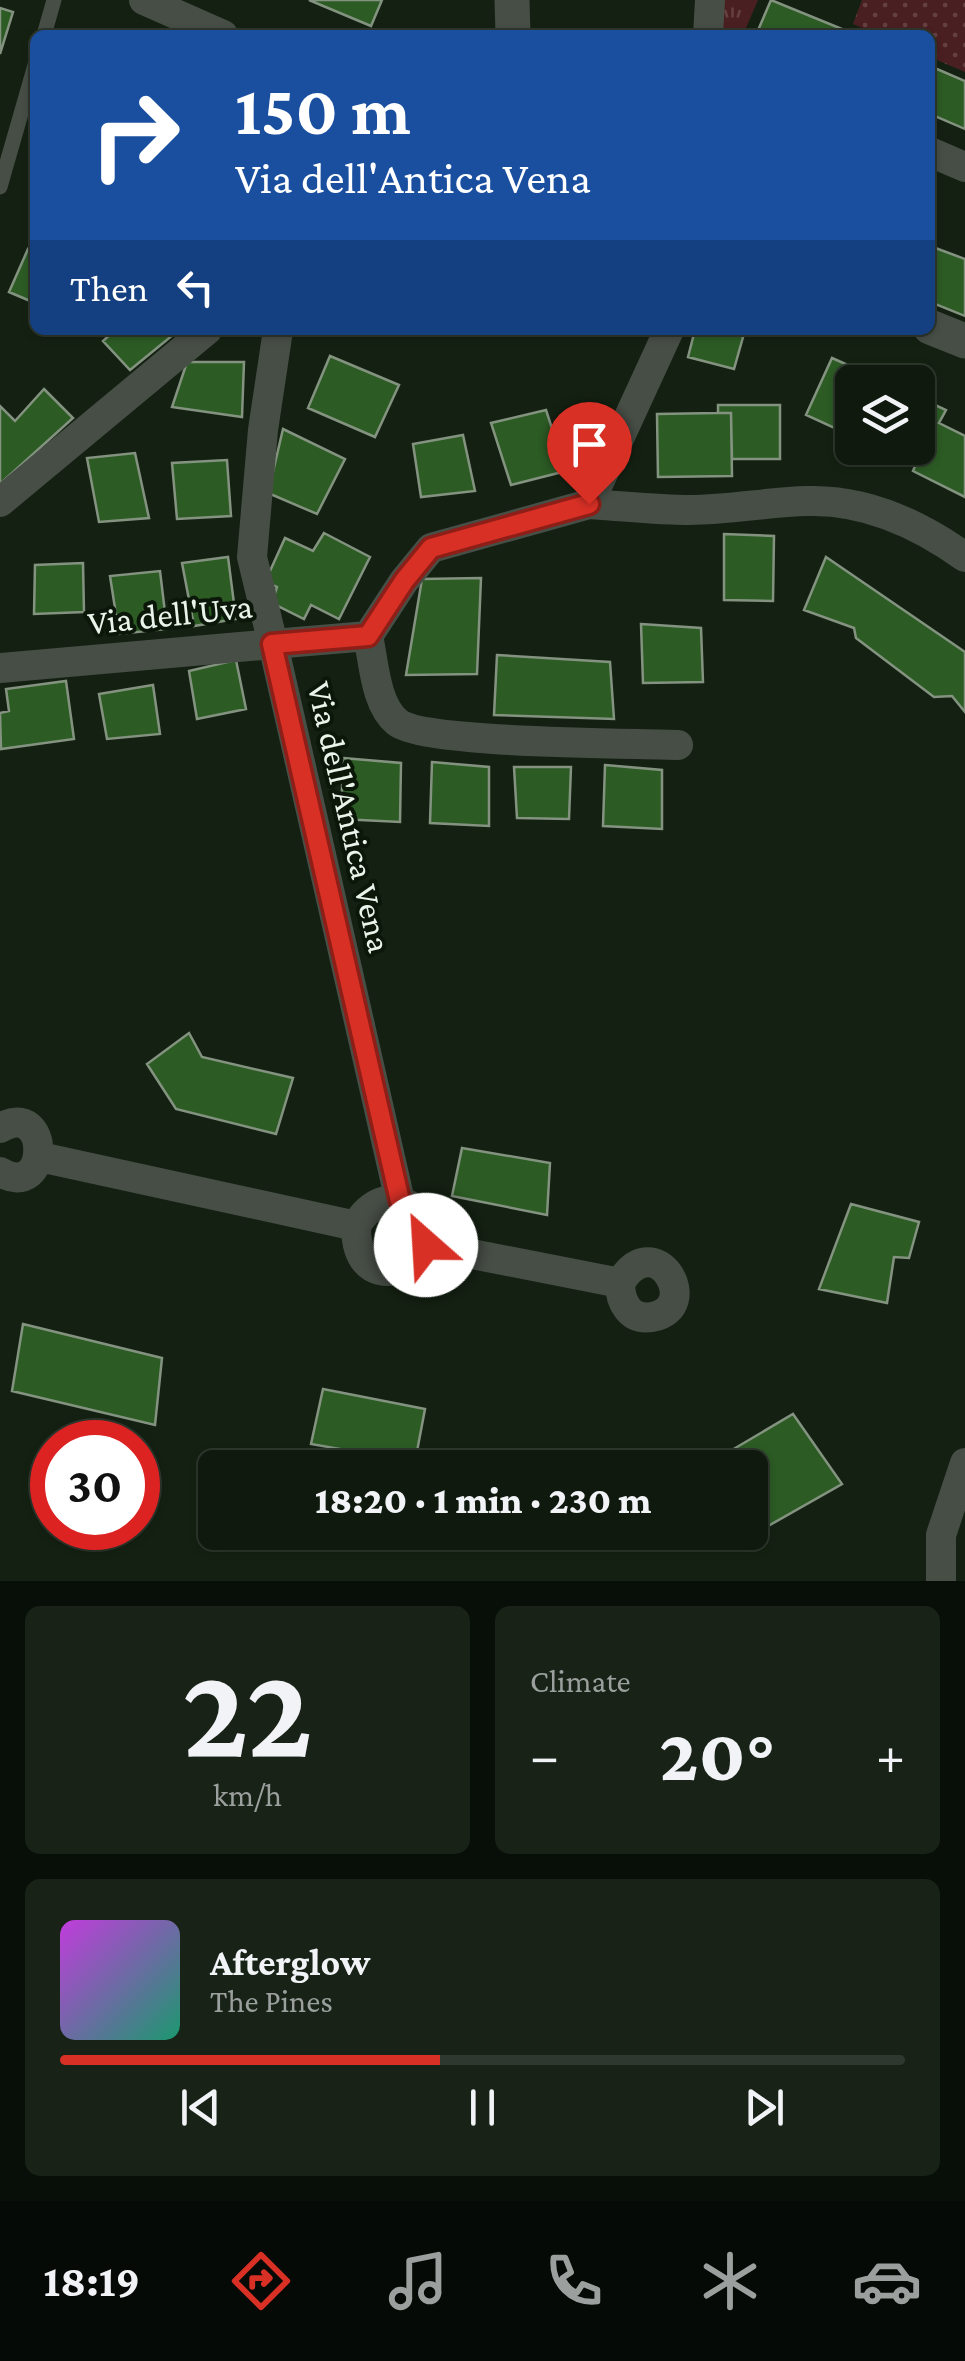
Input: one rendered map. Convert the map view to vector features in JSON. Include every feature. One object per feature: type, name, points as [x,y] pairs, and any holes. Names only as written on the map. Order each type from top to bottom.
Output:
[{"type":"street","points":[[144,0],[212,30]]},
{"type":"street","points":[[512,0],[514,30]]},
{"type":"street","points":[[708,30],[710,0]]},
{"type":"street","points":[[935,154],[965,167]]},
{"type":"street","points":[[935,329],[965,342]]},
{"type":"street","points":[[0,502],[201,335]]},
{"type":"street","name":"Via dell'Uva","points":[[0,668],[272,644],[252,557],[262,430],[277,335]]},
{"type":"street","points":[[589,504],[667,335]]},
{"type":"street","name":"Via dell'Antica Vena","points":[[426,1245],[426,1227],[416,1210],[400,1201],[272,644],[368,636],[431,548],[589,504],[692,510],[810,501],[841,503],[890,514],[938,538],[965,557]]},
{"type":"street","points":[[368,636],[382,700],[397,722],[416,730],[454,736],[678,745]]},
{"type":"street","points":[[0,1128],[21,1124],[33,1131],[40,1143],[40,1157],[33,1169],[21,1176],[0,1172]]},
{"type":"street","points":[[40,1157],[356,1226]]},
{"type":"street","points":[[400,1201],[381,1201],[365,1211],[356,1226],[356,1245],[365,1262],[381,1271],[400,1271],[416,1262],[426,1245],[620,1282]]},
{"type":"street","points":[[941,1581],[941,1535],[965,1463]]},
{"type":"lane","points":[[45,30],[54,0]]},
{"type":"lane","points":[[0,187],[30,82]]},
{"type":"green space","points":[[719,0],[758,0],[745,30],[715,30]]},
{"type":"green space","points":[[862,0],[965,0],[965,72],[935,59],[935,30],[867,30],[853,24]]},
{"type":"building","points":[[309,0],[382,0],[371,26]]},
{"type":"building","points":[[771,0],[842,29],[842,30],[758,30]]},
{"type":"building","points":[[0,8],[13,12],[0,54]]},
{"type":"building","points":[[935,68],[965,81],[965,129],[935,116]]},
{"type":"building","points":[[935,248],[965,259],[965,316],[935,304]]},
{"type":"building","points":[[28,249],[30,250],[30,301],[9,292]]},
{"type":"building","points":[[110,335],[173,335],[130,370],[103,341]]},
{"type":"building","points":[[694,335],[744,335],[734,369],[688,357]]},
{"type":"building","points":[[330,356],[399,385],[375,437],[308,408]]},
{"type":"building","points":[[832,358],[848,365],[835,365],[835,428],[806,415]]},
{"type":"building","points":[[187,362],[244,362],[242,417],[172,407]]},
{"type":"building","points":[[44,389],[73,418],[0,484],[0,406],[15,421]]},
{"type":"building","points":[[718,405],[780,405],[780,459],[732,459],[731,413],[718,413]]},
{"type":"building","points":[[935,405],[946,410],[939,423],[965,436],[965,497],[913,471],[916,465],[935,465]]},
{"type":"building","points":[[546,410],[566,471],[511,485],[491,423]]},
{"type":"building","points":[[731,413],[732,476],[658,477],[657,414]]},
{"type":"building","points":[[283,429],[345,459],[317,514],[268,493]]},
{"type":"building","points":[[463,435],[475,491],[421,497],[413,444]]},
{"type":"building","points":[[135,453],[149,518],[99,522],[87,458]]},
{"type":"building","points":[[227,460],[231,516],[177,519],[172,463]]},
{"type":"building","points":[[324,533],[370,557],[339,619],[311,605],[304,619],[272,603],[277,587],[265,582],[285,538],[313,551]]},
{"type":"building","points":[[724,534],[774,536],[773,601],[724,600]]},
{"type":"building","points":[[228,557],[236,619],[194,626],[182,563]]},
{"type":"building","points":[[826,557],[965,652],[965,712],[952,696],[934,697],[856,638],[854,628],[804,610]]},
{"type":"building","points":[[83,563],[84,612],[34,614],[35,565]]},
{"type":"building","points":[[160,571],[167,629],[119,634],[110,576]]},
{"type":"building","points":[[481,578],[477,674],[406,675],[422,579]]},
{"type":"building","points":[[641,624],[701,628],[703,682],[643,683]]},
{"type":"building","points":[[497,655],[610,662],[614,719],[494,715]]},
{"type":"building","points":[[236,660],[246,709],[197,719],[189,671]]},
{"type":"building","points":[[66,681],[74,739],[1,749],[0,713],[9,711],[6,689]]},
{"type":"building","points":[[153,685],[160,734],[107,739],[99,694]]},
{"type":"building","points":[[343,758],[401,763],[400,822],[341,819]]},
{"type":"building","points":[[432,762],[489,767],[489,826],[430,823]]},
{"type":"building","points":[[605,765],[662,770],[662,829],[603,826]]},
{"type":"building","points":[[514,767],[571,767],[569,819],[517,818]]},
{"type":"building","points":[[189,1033],[202,1057],[293,1078],[276,1134],[176,1109],[147,1064]]},
{"type":"building","points":[[462,1148],[550,1163],[547,1215],[452,1196]]},
{"type":"building","points":[[851,1204],[919,1222],[909,1258],[894,1257],[887,1303],[819,1289]]},
{"type":"building","points":[[23,1324],[162,1358],[156,1420],[134,1420],[12,1391]]},
{"type":"building","points":[[323,1389],[425,1409],[417,1450],[346,1450],[311,1444]]},
{"type":"building","points":[[793,1414],[842,1484],[768,1526],[768,1450],[732,1450]]},
{"type":"route","points":[[426,1245],[426,1227],[416,1210],[400,1201],[272,644],[368,636],[431,548],[589,504]]}]
